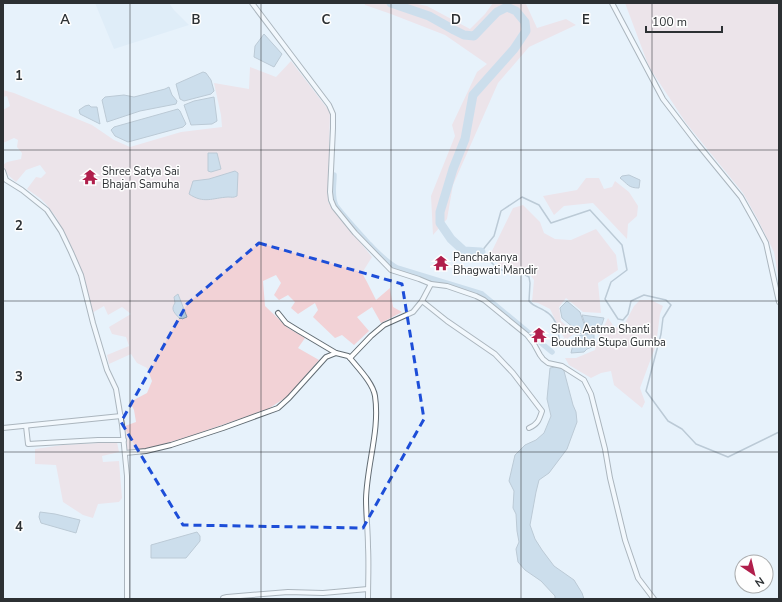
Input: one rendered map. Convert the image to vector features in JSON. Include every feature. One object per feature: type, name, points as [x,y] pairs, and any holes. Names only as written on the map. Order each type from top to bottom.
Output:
[{"type":"street","points":[[252,3],[329,105],[333,114],[331,200],[334,207],[355,233],[391,270],[432,284],[447,286],[484,300],[526,335],[534,344],[543,359],[548,363],[562,366],[584,380],[591,394],[625,540],[638,578],[654,599]]},
{"type":"street","points":[[612,3],[663,99],[696,142],[742,197],[766,242],[779,302]]},
{"type":"street","points":[[3,172],[6,180],[22,190],[47,210],[61,231],[81,275],[107,370],[116,389],[124,440],[127,476],[127,599]]},
{"type":"street","points":[[350,358],[384,325],[413,312],[422,301],[432,284]]},
{"type":"street","points":[[422,301],[447,322],[495,354],[513,373],[542,412],[535,426],[529,428]]},
{"type":"street","points":[[278,313],[286,323],[336,353],[348,356],[368,382],[375,394],[376,416],[366,499],[368,599]]},
{"type":"street","points":[[125,453],[146,451],[171,445],[278,408],[326,357],[336,353]]},
{"type":"street","points":[[3,428],[120,416]]},
{"type":"street","points":[[26,426],[28,444],[124,440]]},
{"type":"street","points":[[223,599],[249,594],[280,592],[323,593],[368,589]]},
{"type":"highlighted area","points":[[259,243],[402,284],[424,419],[363,528],[183,525],[121,422],[187,304]]},
{"type":"shaded area","points":[[95,3],[169,3],[189,25],[114,49]]},
{"type":"shaded area","points":[[364,3],[412,3],[427,6],[470,29],[485,14],[493,3],[526,4],[537,28],[566,19],[576,25],[529,47],[498,83],[453,185],[447,219],[433,235],[431,196],[455,136],[452,125],[477,72],[487,64],[445,35],[365,5]]},
{"type":"shaded area","points":[[625,3],[779,3],[779,282],[774,252],[757,218],[743,193],[686,123],[649,67]]},
{"type":"shaded area","points":[[264,34],[282,54],[274,67],[254,57],[255,46]]},
{"type":"shaded area","points":[[291,61],[330,112],[328,202],[372,257],[362,273],[376,300],[390,288],[393,307],[402,312],[381,323],[372,307],[357,317],[369,331],[354,345],[342,335],[335,338],[313,317],[318,310],[315,303],[298,314],[291,308],[295,302],[288,295],[279,300],[274,295],[281,283],[276,275],[263,281],[265,306],[288,328],[305,338],[298,348],[319,360],[288,396],[268,409],[144,450],[126,450],[125,426],[136,422],[134,410],[130,402],[147,393],[152,381],[147,368],[137,363],[131,354],[109,364],[107,355],[129,346],[126,337],[112,334],[109,327],[131,314],[122,307],[108,315],[104,306],[92,313],[81,270],[72,248],[56,217],[41,199],[27,189],[36,177],[41,178],[46,173],[40,165],[26,170],[16,182],[8,175],[3,165],[7,162],[21,159],[22,153],[17,147],[18,140],[14,138],[3,143],[3,110],[10,106],[7,96],[3,97],[3,90],[14,93],[92,125],[114,140],[130,147],[181,132],[222,127],[214,83],[249,89],[250,67],[276,77]]},
{"type":"shaded area","points":[[203,72],[206,73],[211,80],[214,91],[211,94],[184,101],[180,99],[176,84]]},
{"type":"shaded area","points":[[169,87],[172,95],[177,101],[176,104],[140,111],[107,122],[102,100],[105,97],[124,95],[134,97]]},
{"type":"shaded area","points":[[214,97],[217,121],[212,124],[191,125],[184,105],[194,101]]},
{"type":"shaded area","points":[[89,105],[91,107],[97,107],[100,124],[80,114],[79,110]]},
{"type":"shaded area","points":[[178,109],[186,124],[183,127],[128,142],[115,136],[111,130],[114,127]]},
{"type":"shaded area","points":[[208,153],[217,153],[221,169],[211,172],[208,171]]},
{"type":"shaded area","points":[[235,171],[238,173],[237,196],[204,200],[189,194],[193,181],[209,179]]},
{"type":"shaded area","points":[[629,175],[640,180],[639,188],[630,186],[620,178],[622,176]]},
{"type":"shaded area","points":[[586,178],[599,178],[604,189],[612,187],[615,181],[629,192],[638,206],[637,216],[628,224],[627,239],[593,203],[564,206],[554,215],[543,196],[577,190]]},
{"type":"shaded area","points":[[523,205],[540,222],[544,233],[555,239],[571,240],[596,229],[616,255],[618,270],[598,283],[601,313],[583,312],[566,298],[559,307],[561,321],[576,333],[565,340],[550,309],[538,303],[532,302],[534,280],[528,272],[501,267],[490,255],[513,208]]},
{"type":"shaded area","points":[[178,294],[187,317],[182,319],[180,319],[173,310],[175,303],[174,297]]},
{"type":"shaded area","points":[[640,300],[651,300],[663,306],[660,314],[656,345],[640,388],[645,402],[642,408],[614,385],[611,371],[601,373],[591,378],[569,365],[565,358],[576,358],[595,350],[599,336],[608,318],[615,328],[624,325],[634,306]]},
{"type":"shaded area","points":[[567,301],[580,312],[585,327],[591,333],[581,334],[562,318],[560,308]]},
{"type":"shaded area","points":[[582,315],[604,318],[599,329],[595,333],[592,334],[586,327]]},
{"type":"shaded area","points":[[594,334],[594,346],[584,352],[571,353],[575,336]]},
{"type":"shaded area","points":[[550,368],[562,368],[564,371],[576,412],[577,422],[567,449],[549,473],[539,480],[530,525],[535,539],[542,550],[554,566],[574,580],[584,599],[555,599],[555,596],[541,581],[525,570],[518,562],[516,549],[519,542],[516,514],[513,508],[514,491],[509,481],[515,455],[525,445],[536,440],[544,433],[551,416],[547,399]]},
{"type":"shaded area","points":[[117,442],[119,452],[102,456],[103,462],[119,461],[122,498],[119,502],[98,504],[93,518],[83,515],[63,502],[56,465],[35,464],[35,449],[63,445]]},
{"type":"shaded area","points":[[40,512],[80,520],[76,533],[41,523],[39,517]]},
{"type":"shaded area","points":[[197,532],[200,536],[200,541],[186,558],[151,558],[151,545]]},
{"type":"waterway","points":[[391,3],[429,16],[464,35],[474,36],[497,12],[507,7],[516,11],[525,22],[526,31],[514,49],[473,95],[465,139],[453,169],[440,212],[440,223],[451,239],[464,251],[481,252]]},
{"type":"waterway","points":[[334,175],[333,194],[336,206],[376,251],[393,266],[482,294],[552,352]]},
{"type":"waterway","points":[[559,341],[557,328],[552,317],[529,301],[529,277],[520,272],[506,272],[496,267],[481,252],[494,236],[501,211],[522,197],[539,205],[551,223],[590,210],[622,245],[627,270],[611,282],[605,299],[618,319],[623,320],[628,314],[631,301],[644,295],[666,300],[671,305],[663,318],[661,334],[646,391],[668,421],[682,429],[696,444],[728,457],[779,432]]},
{"type":"place","name":"Shree Satya Sai Bhajan Samuha","points":[[90,177]]},
{"type":"place","name":"Panchakanya Bhagwati Mandir","points":[[441,263]]},
{"type":"place","name":"Shree Aatma Shanti Boudhha Stupa Gumba","points":[[539,335]]}]
